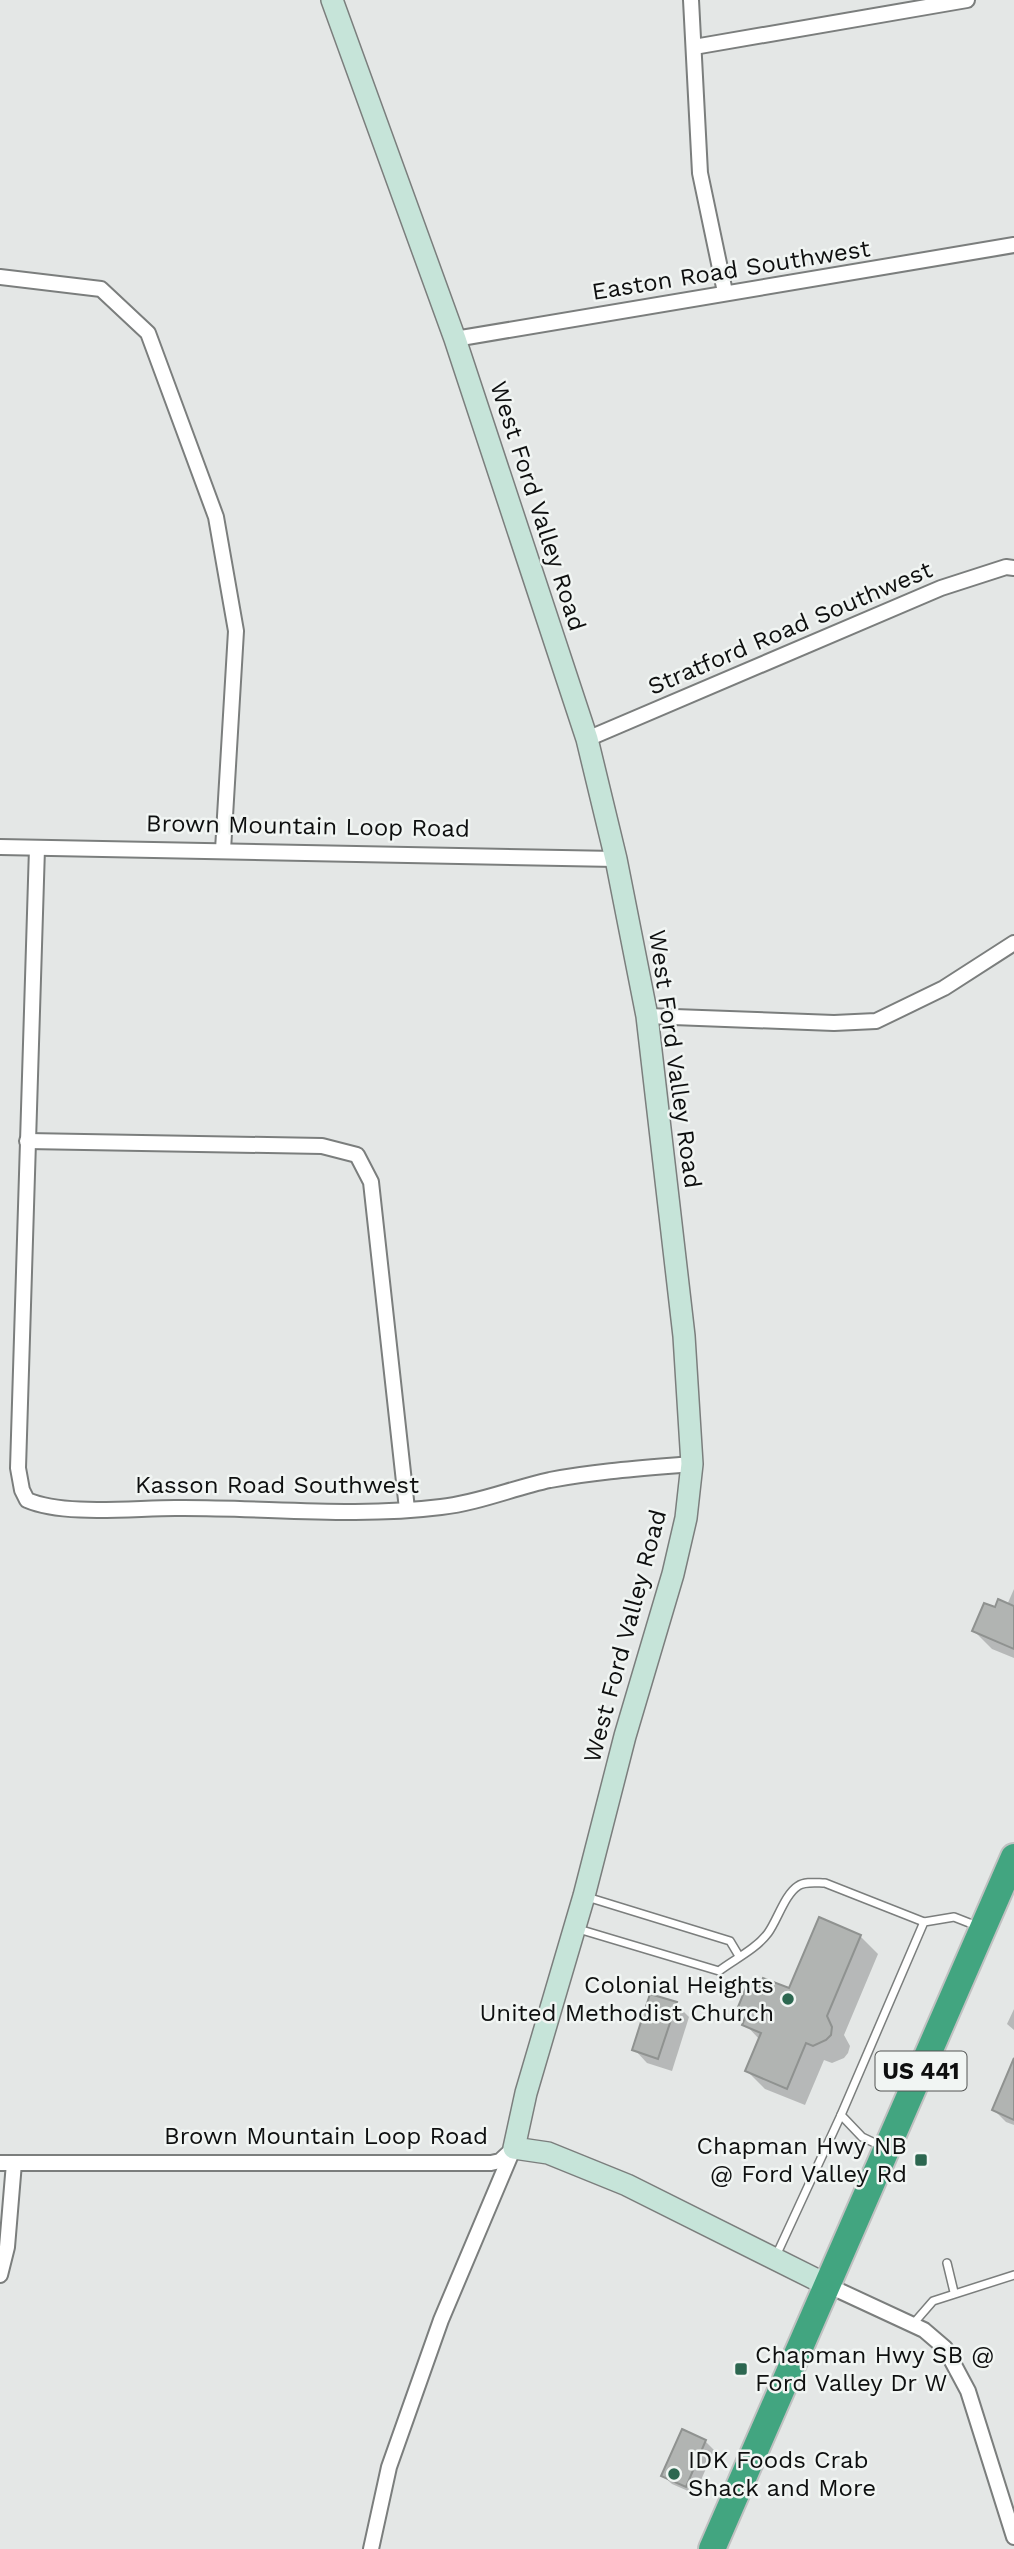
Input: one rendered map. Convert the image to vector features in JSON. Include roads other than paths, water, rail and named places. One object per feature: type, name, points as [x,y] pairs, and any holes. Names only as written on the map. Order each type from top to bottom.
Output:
[{"type":"highway","name":"US 441","points":[[712,2549],[1014,1857]]},
{"type":"street","name":"West Ford Valley Road","points":[[332,0],[455,339],[587,739],[616,859],[647,1016],[684,1336],[692,1464],[686,1518],[584,1896],[540,2042],[514,2148]]},
{"type":"street","points":[[691,0],[700,173],[725,292]]},
{"type":"street","points":[[694,47],[967,0]]},
{"type":"street","name":"Easton Road Southwest","points":[[455,339],[1014,245]]},
{"type":"street","points":[[0,277],[101,289],[148,333],[216,517],[236,632],[223,850]]},
{"type":"street","name":"Stratford Road Southwest","points":[[587,739],[941,588],[1006,567],[1014,568]]},
{"type":"street","name":"Brown Mountain Loop Road","points":[[0,847],[616,859]]},
{"type":"street","points":[[37,848],[27,1141],[322,1146],[357,1155],[371,1182],[407,1509]]},
{"type":"street","points":[[647,1016],[834,1023],[876,1021],[944,988],[1014,943]]},
{"type":"street","name":"Kasson Road Southwest","points":[[27,1141],[18,1468],[22,1490],[27,1500],[41,1507],[384,1512],[442,1507],[587,1474],[692,1464]]},
{"type":"street","points":[[371,2549],[389,2467],[441,2320],[514,2148]]},
{"type":"street","name":"Brown Mountain Loop Road","points":[[7,2163],[491,2163],[500,2161],[514,2148],[548,2153],[627,2185],[827,2285]]},
{"type":"street","points":[[0,2275],[7,2247],[7,2163]]},
{"type":"street","points":[[827,2285],[924,2330],[945,2348],[968,2392],[1014,2537]]},
{"type":"lane","points":[[575,1928],[719,1970],[754,1948],[768,1933],[798,1885],[810,1882],[825,1883],[924,1922],[954,1917],[983,1928]]},
{"type":"lane","points":[[584,1896],[730,1941],[739,1956]]},
{"type":"lane","points":[[775,2258],[841,2115],[924,1922]]},
{"type":"lane","points":[[841,2115],[862,2137],[887,2149]]},
{"type":"lane","points":[[947,2263],[954,2292]]},
{"type":"lane","points":[[912,2325],[933,2301],[954,2292],[1014,2275]]},
{"type":"place","name":"Colonial Heights United Methodist Church","points":[[788,1999]]},
{"type":"place","name":"Chapman Hwy NB @ Ford Valley Rd","points":[[921,2160]]},
{"type":"place","name":"Chapman Hwy SB @ Ford Valley Dr W","points":[[741,2369]]},
{"type":"place","name":"IDK Foods Crab Shack and More","points":[[674,2474]]}]
